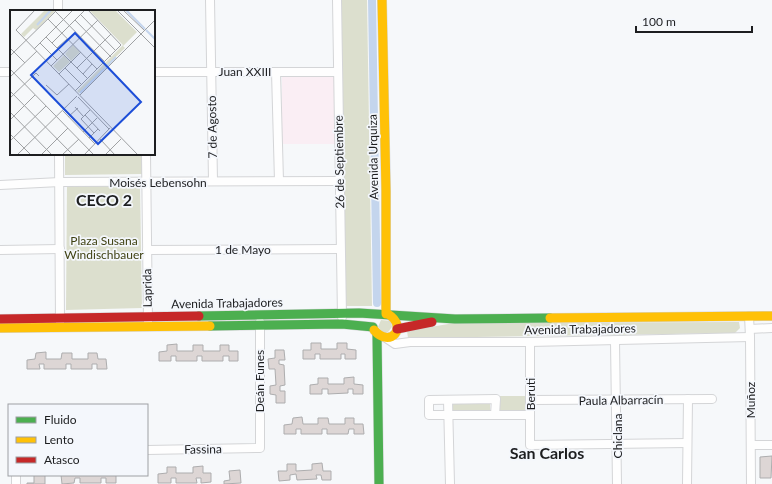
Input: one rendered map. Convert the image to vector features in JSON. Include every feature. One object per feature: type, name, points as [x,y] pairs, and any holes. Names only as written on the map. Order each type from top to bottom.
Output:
[{"type":"main road","name":"Avenida Urquiza","points":[[382,0],[386,191],[386,314]]},
{"type":"main road","name":"Avenida Trabajadores","points":[[0,319],[341,313],[386,314],[455,319],[772,316]]},
{"type":"main road","points":[[380,335],[393,336],[397,330],[397,321],[392,316],[386,314],[380,315],[375,320],[380,335],[384,380],[386,484]]},
{"type":"main road","name":"Avenida Trabajadores","points":[[397,330],[421,324],[455,319]]},
{"type":"main road","name":"Avenida Trabajadores","points":[[0,328],[342,324],[380,335]]},
{"type":"main road","points":[[379,484],[380,335]]},
{"type":"street","name":"7 de Agosto","points":[[210,0],[213,181]]},
{"type":"street","name":"26 de Septiembre","points":[[337,0],[342,324]]},
{"type":"street","name":"Juan XXIII","points":[[155,72],[337,72]]},
{"type":"street","points":[[276,72],[279,181]]},
{"type":"street","points":[[59,155],[60,327]]},
{"type":"street","name":"Laprida","points":[[146,155],[148,326]]},
{"type":"street","name":"Moisés Lebensohn","points":[[0,185],[60,182],[339,181]]},
{"type":"street","points":[[0,250],[60,249]]},
{"type":"street","name":"1 de Mayo","points":[[147,250],[340,249]]},
{"type":"street","name":"Deán Funes","points":[[260,448],[259,325],[261,315]]},
{"type":"street","name":"Muñoz","points":[[749,316],[751,484]]},
{"type":"street","points":[[750,329],[772,328]]},
{"type":"street","points":[[397,330],[401,338],[410,342]]},
{"type":"street","name":"Avenida Trabajadores","points":[[380,335],[395,344],[410,342],[616,341],[750,338]]},
{"type":"street","name":"Chiclana","points":[[616,341],[617,484]]},
{"type":"street","name":"Beruti","points":[[530,342],[530,445],[617,444]]},
{"type":"street","points":[[496,415],[496,399],[429,400],[429,415],[449,415],[496,415],[530,415]]},
{"type":"street","points":[[687,484],[688,399]]},
{"type":"street","name":"Paula Albarracín","points":[[530,400],[712,399]]},
{"type":"street","points":[[448,400],[450,484]]},
{"type":"street","points":[[617,444],[687,443]]},
{"type":"street","points":[[751,445],[772,445]]},
{"type":"street","name":"Fassina","points":[[148,450],[260,448]]},
{"type":"shaded area","points":[[335,73],[336,144],[282,144],[282,74]]},
{"type":"green space","points":[[341,0],[367,0],[372,306],[346,306]]},
{"type":"green space","points":[[65,155],[142,155],[142,174],[65,175]]},
{"type":"green space","name":"Plaza Susana Windischbauer","points":[[67,186],[140,186],[142,308],[66,310]]},
{"type":"green space","points":[[381,320],[391,321],[392,327],[388,332],[383,332],[378,327]]},
{"type":"green space","points":[[739,322],[740,328],[735,333],[408,338],[407,331],[454,323]]},
{"type":"green space","points":[[500,396],[525,396],[525,410],[500,411]]},
{"type":"green space","points":[[452,403],[490,403],[490,412],[452,412]]},
{"type":"building","points":[[311,343],[321,343],[321,349],[337,349],[337,343],[347,343],[347,349],[356,350],[356,359],[345,359],[345,354],[341,354],[341,359],[320,359],[320,354],[315,354],[315,359],[303,359],[303,350],[311,350]]},
{"type":"building","points":[[177,344],[177,351],[193,351],[193,345],[203,345],[203,351],[220,351],[220,345],[229,345],[229,351],[238,351],[238,361],[229,361],[229,356],[223,356],[223,361],[202,361],[202,356],[197,356],[197,361],[176,361],[176,356],[171,356],[171,361],[159,361],[159,352],[167,351],[167,345]]},
{"type":"building","points":[[275,350],[284,350],[285,360],[279,360],[279,364],[284,365],[285,385],[280,386],[280,391],[285,391],[285,403],[276,403],[276,395],[270,394],[270,386],[276,385],[275,369],[269,369],[268,359],[275,358]]},
{"type":"building","points":[[46,352],[46,359],[61,359],[62,353],[72,353],[72,359],[88,359],[88,353],[97,353],[98,359],[106,359],[107,369],[97,369],[97,364],[92,364],[92,369],[71,369],[71,364],[66,364],[66,369],[44,369],[44,364],[39,364],[40,369],[27,369],[27,360],[35,359],[36,353]]},
{"type":"building","points":[[354,377],[354,384],[363,385],[363,394],[353,394],[353,389],[348,389],[348,393],[328,394],[328,389],[322,389],[322,394],[310,394],[310,385],[318,384],[318,378],[328,378],[328,384],[344,384],[344,378]]},
{"type":"building","points":[[302,417],[303,424],[318,424],[318,418],[328,418],[329,424],[345,424],[345,418],[354,418],[354,424],[363,424],[364,434],[354,434],[354,429],[349,429],[348,434],[327,434],[327,429],[322,429],[322,434],[301,434],[301,429],[296,429],[296,434],[284,434],[284,425],[292,424],[293,418]]},
{"type":"building","points":[[772,456],[771,478],[760,478],[760,457]]},
{"type":"building","points":[[322,463],[323,471],[331,471],[331,480],[322,480],[321,475],[316,475],[317,479],[297,480],[296,474],[290,475],[290,480],[279,481],[278,471],[287,471],[287,464],[296,464],[296,471],[312,470],[312,464]]},
{"type":"building","points":[[203,466],[203,473],[211,473],[211,482],[201,483],[201,478],[196,478],[197,483],[176,483],[176,478],[171,478],[171,483],[158,483],[158,474],[167,473],[167,467],[176,467],[176,473],[193,473],[193,467]]},
{"type":"building","points":[[240,470],[241,483],[224,484],[224,481],[230,480],[229,471]]},
{"type":"building","points":[[34,476],[45,476],[45,484],[27,484],[34,483]]},
{"type":"building","points":[[61,476],[116,476],[116,483],[106,483],[106,478],[101,478],[101,483],[80,483],[80,478],[75,478],[74,483],[62,484]]},
{"type":"waterway","points":[[372,0],[377,303]]},
{"type":"traffic: fast","points":[[199,316],[359,313],[455,319],[550,318]]},
{"type":"traffic: fast","points":[[210,326],[342,324],[373,327]]},
{"type":"traffic: fast","points":[[377,335],[379,484]]},
{"type":"traffic: slow","points":[[382,0],[386,191],[386,314]]},
{"type":"traffic: slow","points":[[374,330],[380,335],[386,337],[391,337],[395,334],[397,325],[394,319],[388,314]]},
{"type":"traffic: slow","points":[[550,318],[772,316]]},
{"type":"traffic: slow","points":[[0,328],[210,326]]},
{"type":"traffic: jam","points":[[0,319],[199,316]]},
{"type":"traffic: jam","points":[[397,329],[432,322]]},
{"type":"district","name":"CECO 2","points":[[104,199]]},
{"type":"district","name":"San Carlos","points":[[547,452]]}]
